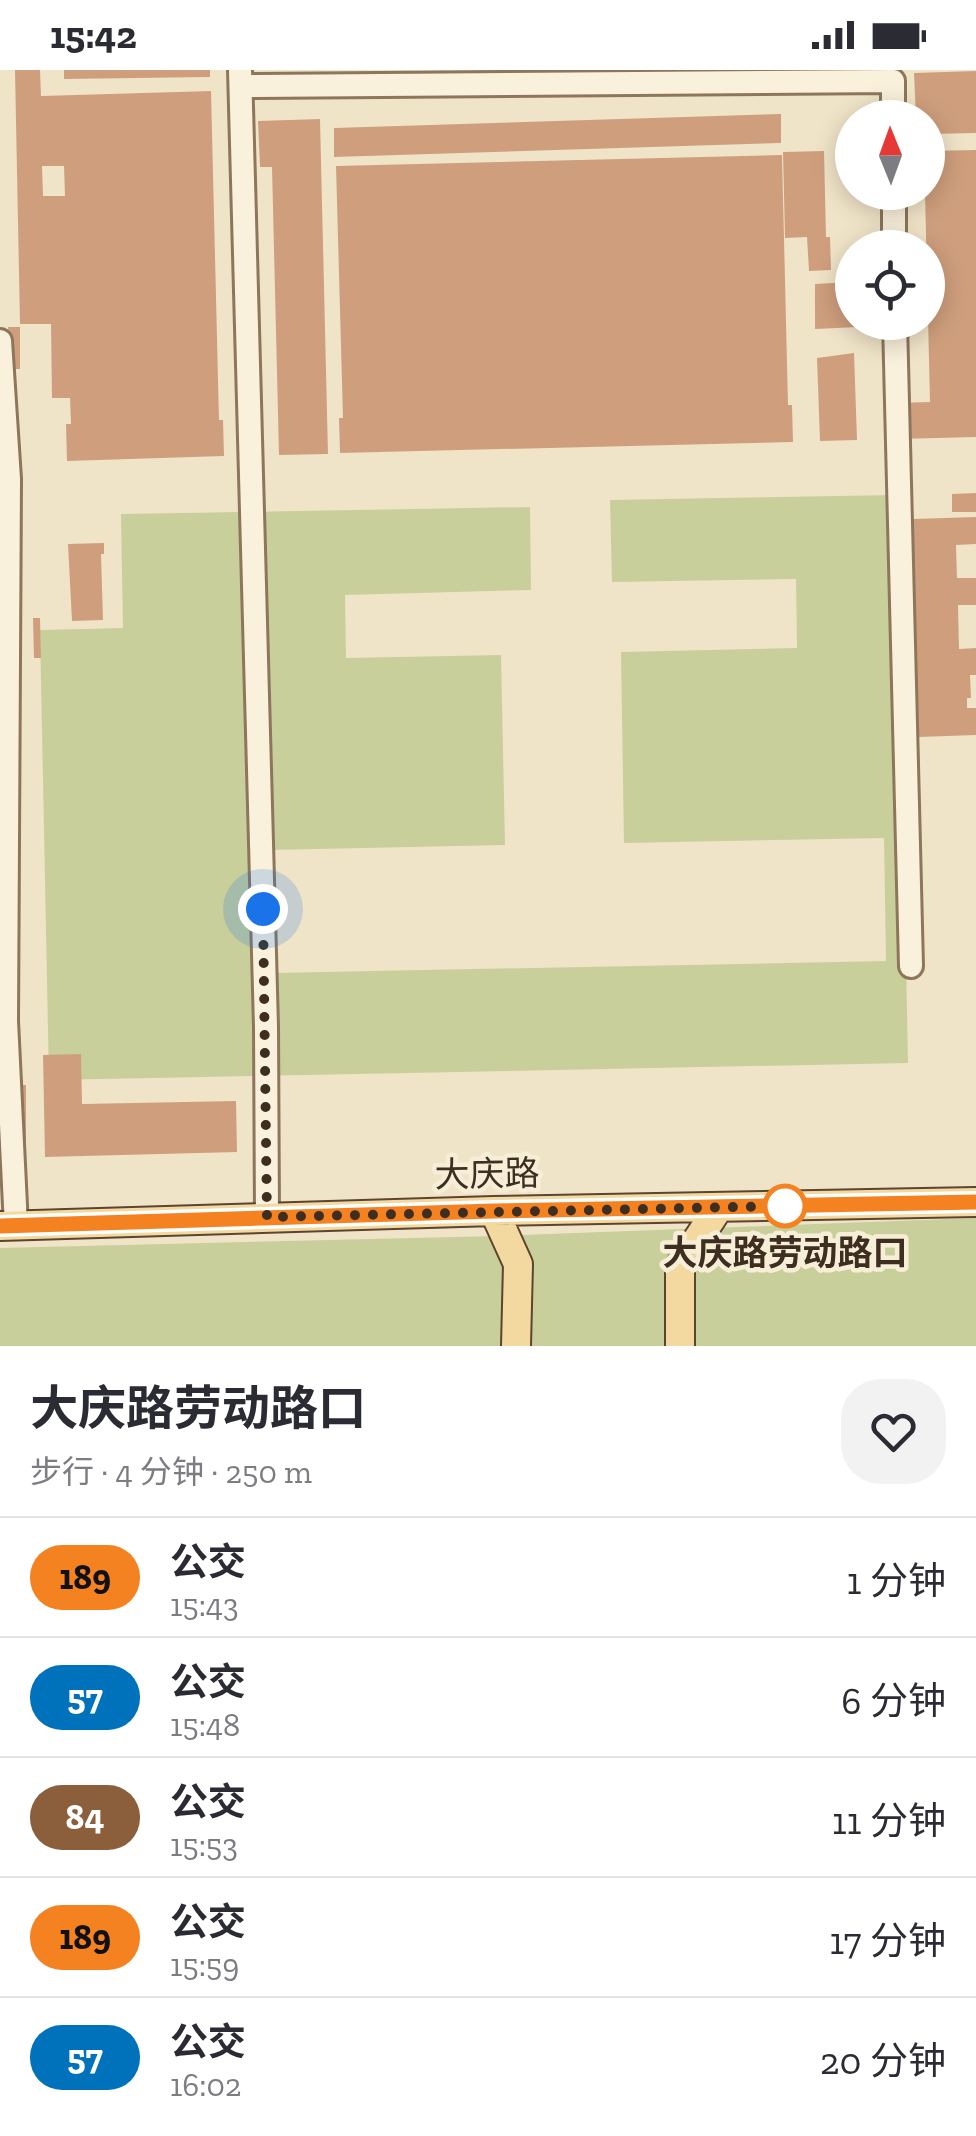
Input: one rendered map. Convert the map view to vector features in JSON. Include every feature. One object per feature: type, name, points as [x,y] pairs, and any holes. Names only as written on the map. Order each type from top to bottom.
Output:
[{"type":"main road","name":"大庆路","points":[[8,1226],[976,1202]]},
{"type":"main road","points":[[680,1346],[680,1266],[719,1207]]},
{"type":"main road","points":[[494,1211],[518,1264],[516,1346]]},
{"type":"street","points":[[267,1217],[266,1027],[240,78],[893,81],[893,100]]},
{"type":"street","points":[[895,340],[911,966]]},
{"type":"street","points":[[0,341],[9,479],[8,1226]]},
{"type":"green space","points":[[897,495],[908,1063],[49,1080],[40,630],[123,628],[121,514],[530,507],[531,590],[345,595],[346,658],[501,655],[505,845],[270,850],[272,973],[886,961],[884,838],[624,843],[621,652],[797,648],[796,579],[612,582],[610,500]]},
{"type":"green space","points":[[976,1218],[976,1346],[0,1346],[0,1248],[497,1236]]},
{"type":"building","points":[[15,70],[40,70],[41,96],[211,91],[219,420],[223,420],[224,456],[67,461],[70,398],[52,398],[51,324],[20,324]],"holes":[[[42,166],[64,166],[65,196],[43,196]]]},
{"type":"building","points":[[64,70],[210,70],[210,77],[64,79]]},
{"type":"building","points":[[976,71],[976,133],[945,134],[945,100],[915,100],[914,73]]},
{"type":"building","points":[[781,114],[781,143],[334,157],[334,128]]},
{"type":"building","points":[[320,119],[328,454],[279,455],[272,167],[260,167],[258,121]]},
{"type":"building","points":[[976,150],[976,437],[898,439],[897,403],[930,402],[929,340],[945,340],[945,230],[926,230],[925,210],[945,210],[945,151]]},
{"type":"building","points":[[824,151],[826,237],[830,237],[831,270],[809,271],[807,237],[785,238],[783,152]]},
{"type":"building","points":[[782,155],[788,405],[792,405],[793,442],[340,453],[339,418],[343,418],[336,166]]},
{"type":"building","points":[[835,283],[835,328],[815,329],[815,284]]},
{"type":"building","points":[[8,327],[20,327],[20,369],[9,369]]},
{"type":"building","points":[[854,353],[857,440],[820,441],[817,358]]},
{"type":"building","points":[[976,493],[976,512],[952,512],[952,494]]},
{"type":"building","points":[[976,517],[976,544],[956,545],[957,578],[976,578],[976,605],[958,605],[959,649],[976,648],[976,675],[970,675],[971,698],[967,698],[967,708],[976,708],[976,735],[919,737],[912,519]]},
{"type":"building","points":[[104,543],[103,620],[72,621],[68,544]]},
{"type":"building","points":[[33,618],[40,618],[41,658],[34,658]]},
{"type":"building","points":[[81,1054],[82,1104],[236,1101],[237,1152],[45,1157],[43,1055]]},
{"type":"building","points":[[14,1085],[26,1085],[26,1161],[14,1161]]},
{"type":"bus line","name":"189","points":[[0,1226],[976,1202]]},
{"type":"place","name":"大庆路劳动路口","points":[[785,1206]]},
{"type":"route","points":[[263,909],[267,1217],[785,1206]]}]
